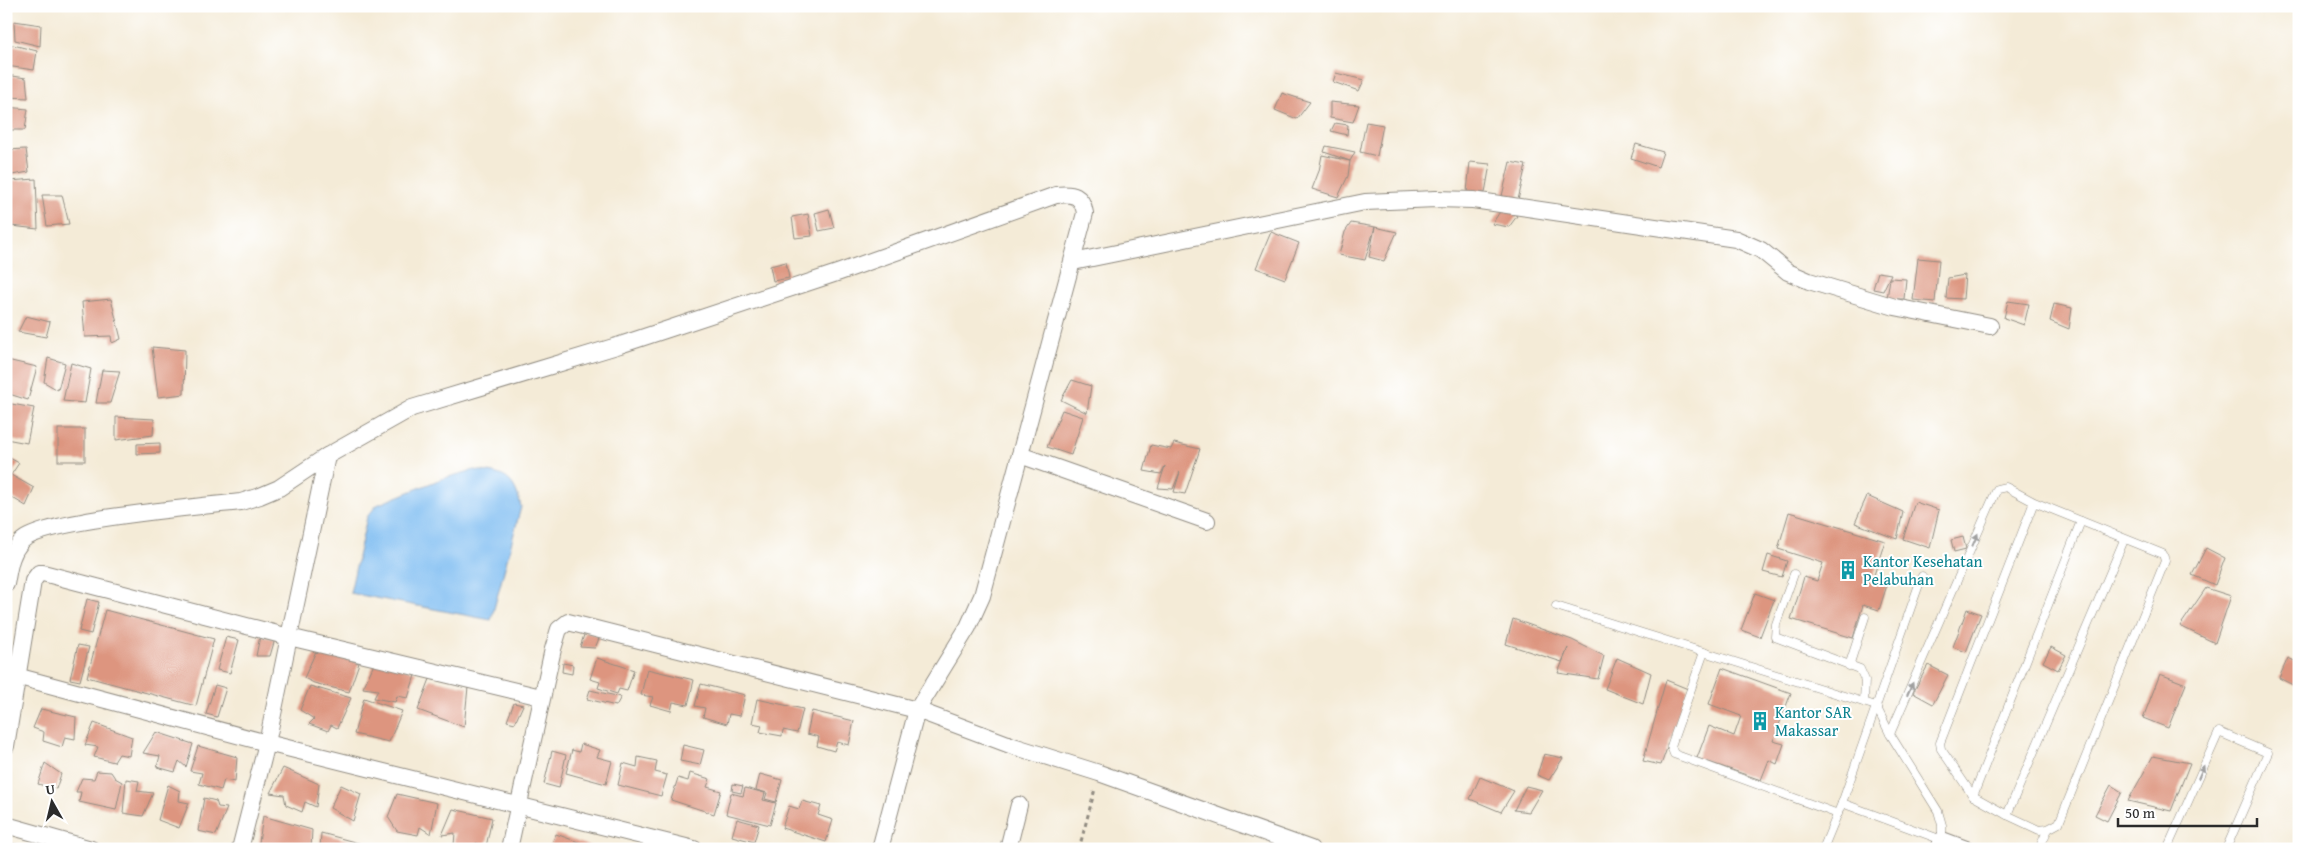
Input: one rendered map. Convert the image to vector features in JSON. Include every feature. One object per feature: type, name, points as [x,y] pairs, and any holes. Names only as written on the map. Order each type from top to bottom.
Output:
[{"type":"street","points":[[6,584],[12,556],[22,540],[47,529],[99,519],[241,502],[260,496],[279,488],[327,456],[412,408],[620,345],[831,275],[1056,195],[1069,194],[1078,196],[1083,203],[1085,213],[982,596],[968,627],[916,710],[880,849]]},
{"type":"street","points":[[1073,262],[1365,202],[1473,200],[1736,238],[1761,250],[1788,272],[1809,281],[1895,308],[1990,326]]},
{"type":"street","points":[[1020,455],[1207,521]]},
{"type":"street","points":[[240,849],[267,743],[327,456]]},
{"type":"street","points":[[6,746],[33,581],[38,573],[289,637],[541,697]]},
{"type":"street","points":[[509,849],[541,697],[558,629],[568,622],[916,710],[1013,746],[1099,773],[1311,849]]},
{"type":"street","points":[[16,676],[267,743],[519,804],[694,849]]},
{"type":"street","points":[[1008,849],[1019,805]]},
{"type":"street","points":[[6,825],[91,849]]},
{"type":"street","points":[[1940,844],[1966,849]]},
{"type":"lane","points":[[1890,734],[1997,489],[2006,487],[2034,502],[2124,540],[2163,554],[2165,561],[2059,822],[2048,829],[2040,830],[2007,815],[1973,796],[1941,749],[1941,738],[2034,502]]},
{"type":"lane","points":[[1973,796],[2081,522]]},
{"type":"lane","points":[[2007,815],[2124,540]]},
{"type":"lane","points":[[1794,574],[1776,624],[1775,637],[1860,670],[1864,676],[1864,702]]},
{"type":"lane","points":[[1823,849],[1842,803],[1922,576]]},
{"type":"lane","points":[[1556,606],[1876,706],[1890,734],[1938,811],[1942,825],[1940,844],[1842,803]]},
{"type":"lane","points":[[1850,666],[1865,617]]},
{"type":"lane","points":[[1704,652],[1672,746],[1674,754],[1838,814]]},
{"type":"lane","points":[[2167,849],[2219,732],[2268,753],[2226,849]]},
{"type":"lane","points":[[2039,849],[2048,829]]},
{"type":"path","points":[[1079,849],[1099,773]]},
{"type":"water","points":[[474,470],[493,473],[506,478],[515,488],[521,507],[491,620],[350,593],[367,517],[377,505],[441,479]]},
{"type":"building","points":[[14,21],[41,25],[40,46],[15,40]]},
{"type":"building","points":[[9,44],[37,51],[34,70],[6,66]]},
{"type":"building","points":[[1336,73],[1364,80],[1359,91],[1333,82]]},
{"type":"building","points":[[6,75],[26,78],[28,98],[6,97]]},
{"type":"building","points":[[1282,93],[1310,102],[1297,119],[1275,110]]},
{"type":"building","points":[[1330,102],[1359,105],[1353,122],[1330,118]]},
{"type":"building","points":[[6,107],[28,109],[25,130],[6,130]]},
{"type":"building","points":[[1366,122],[1383,125],[1377,156],[1360,152]]},
{"type":"building","points":[[1335,123],[1348,125],[1347,135],[1331,131]]},
{"type":"building","points":[[1636,144],[1663,152],[1658,167],[1631,158]]},
{"type":"building","points":[[1326,146],[1355,152],[1350,161],[1324,152]]},
{"type":"building","points":[[26,149],[29,172],[6,176],[6,150]]},
{"type":"building","points":[[1322,155],[1350,161],[1348,176],[1338,197],[1312,189],[1319,171]]},
{"type":"building","points":[[1470,162],[1490,164],[1485,193],[1467,192]]},
{"type":"building","points":[[1510,162],[1526,165],[1518,200],[1502,196]]},
{"type":"building","points":[[36,179],[38,229],[11,226],[9,181]]},
{"type":"building","points":[[42,195],[62,195],[69,224],[47,226]]},
{"type":"building","points":[[1503,207],[1517,216],[1509,227],[1492,224]]},
{"type":"building","points":[[829,209],[834,228],[819,231],[815,213]]},
{"type":"building","points":[[808,214],[812,236],[795,238],[792,217]]},
{"type":"building","points":[[1351,223],[1375,227],[1365,260],[1339,255],[1345,232]]},
{"type":"building","points":[[1375,227],[1397,232],[1384,261],[1369,257]]},
{"type":"building","points":[[1271,232],[1299,243],[1285,279],[1256,268]]},
{"type":"building","points":[[1918,258],[1939,260],[1935,302],[1913,300]]},
{"type":"building","points":[[786,262],[789,278],[773,281],[770,266]]},
{"type":"building","points":[[1878,272],[1891,274],[1883,291],[1873,289]]},
{"type":"building","points":[[1965,275],[1963,299],[1946,298],[1948,278]]},
{"type":"building","points":[[1890,278],[1906,279],[1904,299],[1887,299]]},
{"type":"building","points":[[111,299],[121,339],[112,343],[111,336],[85,337],[82,302]]},
{"type":"building","points":[[2008,301],[2029,304],[2024,325],[2004,318]]},
{"type":"building","points":[[2054,304],[2072,308],[2069,329],[2050,321]]},
{"type":"building","points":[[26,316],[50,322],[46,337],[18,332]]},
{"type":"building","points":[[152,347],[185,350],[184,394],[158,397]]},
{"type":"building","points":[[48,358],[65,363],[58,390],[44,382]]},
{"type":"building","points":[[7,360],[37,367],[28,400],[6,393]]},
{"type":"building","points":[[71,363],[91,369],[85,403],[63,401]]},
{"type":"building","points":[[102,370],[120,371],[110,403],[96,403]]},
{"type":"building","points":[[1072,380],[1091,386],[1087,413],[1061,400]]},
{"type":"building","points":[[6,403],[34,408],[27,443],[6,439]]},
{"type":"building","points":[[1062,410],[1083,417],[1071,455],[1047,447]]},
{"type":"building","points":[[116,417],[154,419],[153,435],[116,440]]},
{"type":"building","points":[[58,429],[85,429],[85,461],[58,461]]},
{"type":"building","points":[[160,443],[160,453],[137,454],[137,444]]},
{"type":"building","points":[[1174,443],[1200,449],[1185,494],[1174,492],[1180,472],[1173,489],[1158,488],[1165,466],[1161,474],[1144,471],[1151,445],[1171,449]]},
{"type":"building","points":[[6,456],[19,463],[11,475],[34,488],[26,506],[6,494]]},
{"type":"building","points":[[1867,496],[1903,512],[1897,539],[1855,523]]},
{"type":"building","points":[[1915,502],[1939,510],[1930,548],[1903,539]]},
{"type":"building","name":"Kantor Kesehatan Pelabuhan","points":[[1789,512],[1885,541],[1873,578],[1888,582],[1879,610],[1863,605],[1853,638],[1791,619],[1804,577],[1817,581],[1823,563],[1778,549]]},
{"type":"building","points":[[1963,537],[1966,549],[1954,552],[1951,540]]},
{"type":"building","points":[[2206,548],[2225,558],[2215,585],[2192,575]]},
{"type":"building","points":[[1768,555],[1787,561],[1782,577],[1763,572]]},
{"type":"building","points":[[2206,588],[2231,596],[2215,643],[2180,626]]},
{"type":"building","points":[[1755,593],[1774,600],[1760,637],[1741,630]]},
{"type":"building","points":[[87,599],[99,602],[91,634],[79,631]]},
{"type":"building","points":[[1967,609],[1981,614],[1966,652],[1953,647]]},
{"type":"building","points":[[105,610],[214,639],[196,706],[87,677]]},
{"type":"building","points":[[1513,619],[1572,640],[1604,656],[1598,679],[1558,673],[1568,648],[1562,662],[1506,644]]},
{"type":"building","points":[[585,632],[600,636],[595,648],[580,647]]},
{"type":"building","points":[[260,636],[275,639],[270,656],[256,656]]},
{"type":"building","points":[[226,637],[239,640],[230,673],[217,670]]},
{"type":"building","points":[[78,645],[89,647],[80,681],[70,679]]},
{"type":"building","points":[[2051,647],[2066,655],[2058,670],[2043,662]]},
{"type":"building","points":[[317,649],[359,663],[349,692],[314,683],[304,678]]},
{"type":"building","points":[[597,658],[634,670],[627,691],[619,689],[617,694],[598,688],[600,682],[590,679]]},
{"type":"building","points":[[1617,658],[1651,673],[1643,704],[1605,689]]},
{"type":"building","points":[[2288,658],[2299,663],[2299,688],[2279,678]]},
{"type":"building","points":[[376,660],[416,672],[408,698],[397,696],[395,702],[374,698],[378,690],[363,688]]},
{"type":"building","points":[[563,663],[573,665],[572,674],[562,672]]},
{"type":"building","points":[[1928,665],[1948,675],[1933,704],[1913,693]]},
{"type":"building","name":"Kantor SAR Makassar","points":[[1722,668],[1791,693],[1773,741],[1784,744],[1777,764],[1769,760],[1761,780],[1697,758],[1709,726],[1734,736],[1741,716],[1709,704]]},
{"type":"building","points":[[647,669],[694,680],[688,705],[673,702],[671,711],[650,705],[653,697],[641,695]]},
{"type":"building","points":[[2160,674],[2186,684],[2168,728],[2143,718]]},
{"type":"building","points":[[430,679],[468,687],[464,727],[418,710]]},
{"type":"building","points":[[1666,680],[1688,689],[1661,765],[1643,761]]},
{"type":"building","points":[[701,684],[745,695],[740,716],[729,714],[727,724],[703,717],[705,708],[695,706]]},
{"type":"building","points":[[215,685],[226,688],[217,717],[206,714]]},
{"type":"building","points":[[310,686],[351,698],[337,728],[331,725],[328,731],[309,724],[314,719],[300,710]]},
{"type":"building","points":[[590,690],[621,697],[616,706],[587,699]]},
{"type":"building","points":[[364,698],[402,711],[389,742],[354,734]]},
{"type":"building","points":[[757,699],[803,709],[797,733],[783,730],[782,736],[760,732],[762,725],[752,723]]},
{"type":"building","points":[[514,703],[523,705],[515,723],[507,721]]},
{"type":"building","points":[[41,709],[76,717],[75,739],[65,737],[62,747],[43,741],[44,732],[33,728]]},
{"type":"building","points":[[812,711],[854,721],[849,745],[837,742],[834,751],[817,746],[819,737],[807,734]]},
{"type":"building","points":[[94,723],[132,737],[129,756],[119,754],[114,762],[94,757],[98,747],[85,745]]},
{"type":"building","points":[[156,732],[193,744],[186,767],[179,761],[175,772],[157,767],[160,756],[143,753]]},
{"type":"building","points":[[581,744],[600,750],[597,757],[612,761],[606,784],[566,773],[572,750],[579,752]]},
{"type":"building","points":[[683,745],[704,750],[700,765],[680,761]]},
{"type":"building","points":[[198,746],[237,757],[235,782],[224,780],[221,790],[199,784],[202,773],[190,771]]},
{"type":"building","points":[[552,751],[566,755],[559,788],[544,784]]},
{"type":"building","points":[[1544,754],[1563,758],[1549,780],[1537,775]]},
{"type":"building","points":[[2153,756],[2190,763],[2171,811],[2128,801]]},
{"type":"building","points":[[638,757],[657,761],[655,772],[667,775],[661,796],[618,785],[623,763],[637,767]]},
{"type":"building","points":[[45,763],[61,774],[56,789],[38,784]]},
{"type":"building","points":[[283,768],[319,784],[316,807],[305,802],[302,812],[286,805],[284,795],[270,793]]},
{"type":"building","points":[[97,771],[111,772],[115,778],[122,782],[116,810],[79,802],[81,792],[76,792],[82,778],[94,779]]},
{"type":"building","points":[[690,773],[710,779],[707,787],[721,791],[714,814],[671,800],[678,778],[688,781]]},
{"type":"building","points":[[760,774],[782,780],[776,802],[765,799],[767,793],[756,790]]},
{"type":"building","points":[[1480,777],[1514,791],[1501,812],[1470,799]]},
{"type":"building","points":[[126,779],[139,781],[137,791],[153,793],[143,816],[123,813]]},
{"type":"building","points":[[733,784],[743,786],[741,793],[732,791]]},
{"type":"building","points":[[168,785],[180,791],[179,801],[189,803],[179,828],[158,820]]},
{"type":"building","points":[[341,785],[361,794],[353,821],[330,808]]},
{"type":"building","points":[[2111,785],[2122,792],[2107,821],[2095,815]]},
{"type":"building","points":[[1526,786],[1542,790],[1529,812],[1514,810]]},
{"type":"building","points":[[745,788],[765,793],[763,800],[776,803],[770,825],[726,814],[731,793],[743,796]]},
{"type":"building","points":[[397,794],[437,803],[431,834],[420,827],[418,835],[397,831],[388,817]]},
{"type":"building","points":[[204,798],[216,801],[218,807],[227,808],[216,835],[198,831]]},
{"type":"building","points":[[802,801],[821,806],[818,815],[833,820],[826,842],[782,828],[789,806],[799,809]]},
{"type":"building","points":[[453,809],[492,818],[486,847],[476,843],[472,849],[464,849],[454,845],[455,833],[442,835]]},
{"type":"building","points":[[263,816],[312,830],[311,849],[258,849]]},
{"type":"building","points":[[737,819],[759,825],[754,842],[732,836]]},
{"type":"building","points":[[321,833],[362,844],[360,849],[320,849]]},
{"type":"building","points":[[556,834],[592,847],[592,849],[549,849]]},
{"type":"building","points":[[7,843],[28,846],[27,849],[6,849]]},
{"type":"place","name":"Kantor Kesehatan Pelabuhan","points":[[1848,570]]},
{"type":"place","name":"Kantor SAR Makassar","points":[[1760,721]]}]
